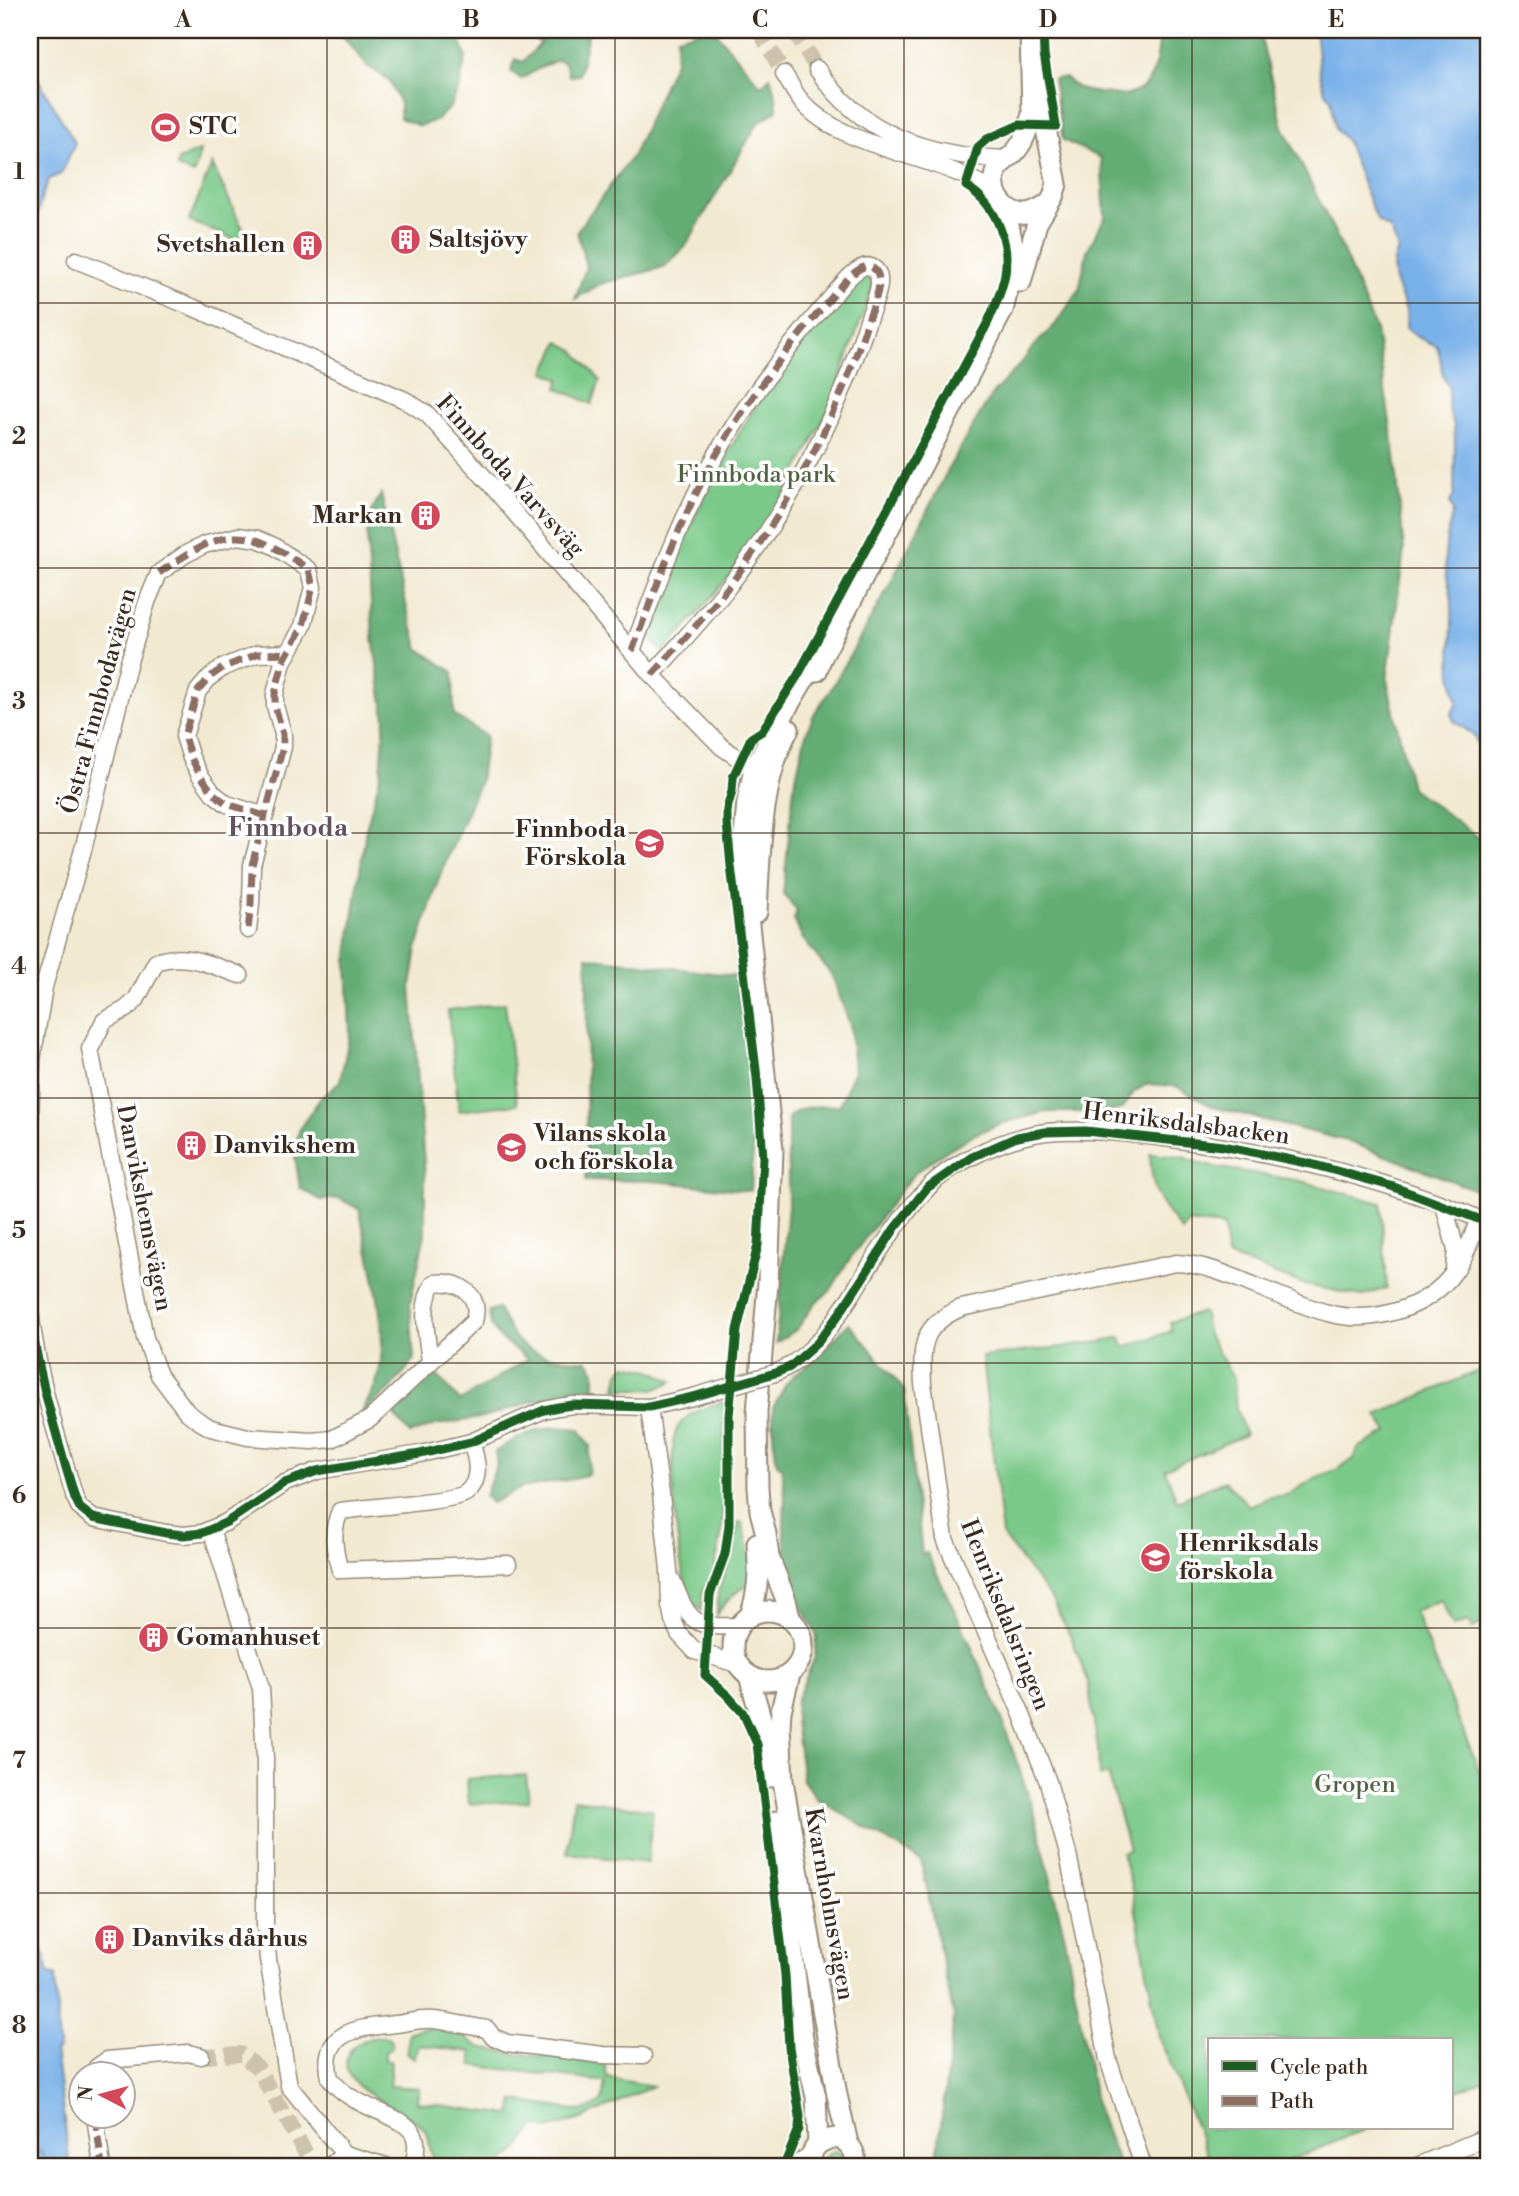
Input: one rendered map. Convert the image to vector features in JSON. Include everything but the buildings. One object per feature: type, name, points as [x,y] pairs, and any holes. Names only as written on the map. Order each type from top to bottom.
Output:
[{"type":"street","name":"Kvarnholmsvägen","points":[[814,2154],[816,2097],[803,2039],[763,1726],[733,1650],[734,1637],[757,1599],[759,1580],[757,1412],[768,1283],[773,1150],[742,859],[747,802],[763,773],[787,708],[803,681],[821,659],[1003,310],[1014,265],[1014,250],[994,183],[996,171],[1024,138],[1032,114],[1031,30]]},
{"type":"street","name":"Kvarnholmsvägen","points":[[1003,310],[1014,298],[1023,277],[1037,223],[1053,197],[1057,184],[1031,55]]},
{"type":"street","points":[[817,69],[831,90],[845,104],[863,119],[895,136],[936,152],[975,157],[1010,156],[1028,151],[1041,155],[1056,172]]},
{"type":"street","points":[[784,74],[801,102],[823,120],[849,134],[954,171],[984,185],[1011,210],[1026,214],[1036,212],[1047,205]]},
{"type":"street","name":"Finnboda Varvsväg","points":[[76,260],[192,307],[405,400],[427,414],[503,498],[652,675],[722,747],[763,773]]},
{"type":"street","points":[[632,651],[680,527],[708,470],[741,416],[800,334],[845,282],[859,268],[866,266],[874,270],[878,274],[879,284],[864,333],[815,450],[757,547],[724,592],[652,675]]},
{"type":"street","name":"Östra Finnbodavägen","points":[[30,1124],[32,1060],[44,986],[84,846],[128,665],[147,602],[159,573],[186,554],[224,538],[238,536],[274,546],[309,570],[313,587],[303,626],[278,676],[275,706],[283,734],[283,747],[252,865],[248,930]]},
{"type":"street","points":[[265,816],[227,804],[213,793],[191,758],[184,736],[198,691],[210,677],[224,667],[257,654],[288,653]]},
{"type":"street","name":"Danvikshemsvägen","points":[[240,975],[203,961],[180,958],[156,962],[136,1000],[104,1021],[90,1049],[145,1338],[159,1375],[187,1412],[211,1428],[236,1435],[268,1439],[332,1439],[370,1419],[474,1321],[477,1310],[475,1300],[453,1284],[434,1283],[429,1290],[426,1326],[430,1361]]},
{"type":"street","name":"Henriksdalsbacken","points":[[649,1406],[693,1397],[790,1367],[818,1342],[895,1228],[927,1188],[972,1157],[1017,1137],[1045,1132],[1086,1131],[1223,1146],[1311,1164],[1391,1186],[1484,1221]]},
{"type":"street","points":[[1444,1205],[1456,1251],[1453,1275]]},
{"type":"street","name":"Henriksdalsringen","points":[[1143,2166],[1108,2059],[1068,1854],[1048,1782],[1020,1710],[945,1539],[923,1384],[922,1367],[926,1339],[931,1327],[961,1308],[1176,1263],[1207,1267],[1329,1313],[1347,1317],[1380,1315],[1410,1306],[1431,1294],[1453,1275],[1484,1221]]},
{"type":"street","points":[[30,1310],[36,1391],[75,1498],[86,1514],[93,1518],[166,1533],[184,1535],[211,1529],[227,1522],[285,1483],[317,1471],[420,1454],[471,1442],[544,1410],[573,1405],[649,1406],[669,1570],[670,1605],[679,1634],[695,1651],[743,1670],[760,1681],[770,1682],[790,1674]]},
{"type":"street","points":[[332,1439],[340,1467]]},
{"type":"street","points":[[471,1442],[476,1456],[477,1473],[465,1495],[340,1511],[335,1521],[333,1544],[340,1570],[508,1564]]},
{"type":"street","name":"Kvarnholmsvägen","points":[[760,1511],[769,1557],[790,1618],[802,1637],[803,1651],[799,1664],[790,1674],[781,1711],[783,1781],[837,2095],[848,2143],[856,2158],[855,2166]]},
{"type":"street","points":[[211,1529],[261,1688],[265,1758],[265,1924],[268,1959],[289,2086],[344,2154],[386,2166]]},
{"type":"street","points":[[669,1570],[682,1604],[696,1622],[707,1626],[745,1621],[764,1611],[773,1611],[790,1618]]},
{"type":"street","points":[[413,2166],[416,2147],[415,2136],[411,2131],[347,2096],[330,2078],[329,2055],[337,2042],[351,2031],[411,2020],[435,2020],[487,2029],[493,2037],[507,2043],[604,2055],[643,2056]]},
{"type":"street","points":[[107,2060],[188,2053],[201,2056]]},
{"type":"street","points":[[97,2130],[102,2166]]},
{"type":"street","points":[[1417,2166],[1489,2136]]},
{"type":"street","points":[[795,2166],[832,2138],[840,2138],[848,2143]]},
{"type":"street","points":[[330,2166],[344,2154]]},
{"type":"green space","points":[[338,30],[458,32],[466,57],[459,88],[450,107],[437,120],[419,126],[400,118],[400,104],[389,80],[367,66]]},
{"type":"green space","points":[[523,30],[589,30],[579,75],[569,76],[565,63],[558,60],[521,79],[511,71],[515,59],[523,62],[541,43],[522,33]]},
{"type":"green space","points":[[714,30],[761,86],[770,77],[777,110],[758,123],[685,247],[664,267],[600,284],[575,299],[586,267],[577,231],[633,155],[675,61],[677,37]]},
{"type":"green space","points":[[1160,30],[1259,30],[1283,127],[1337,237],[1376,330],[1395,456],[1404,550],[1387,680],[1411,788],[1489,845],[1489,1195],[1347,1141],[1213,1107],[1176,1086],[1147,1084],[1134,1092],[1122,1109],[1107,1112],[1047,1112],[999,1124],[971,1136],[917,1171],[849,1260],[830,1291],[815,1303],[797,1329],[776,1343],[788,1206],[788,1118],[805,1108],[840,1105],[854,1071],[850,1025],[832,975],[803,939],[794,920],[797,910],[783,894],[794,786],[805,737],[813,716],[888,588],[975,422],[994,392],[1055,325],[1079,290],[1087,251],[1105,217],[1101,158],[1063,140],[1053,79],[1066,78],[1089,92],[1122,95],[1134,93],[1149,80],[1153,71]]},
{"type":"green space","points":[[200,151],[194,174],[177,167],[178,160]]},
{"type":"green space","points":[[212,164],[251,246],[189,221]]},
{"type":"green space","name":"Finnboda park","points":[[865,275],[875,280],[829,409],[786,493],[746,555],[663,652],[646,634],[680,550],[719,470],[740,431],[790,357],[824,315]]},
{"type":"green space","points":[[559,342],[574,350],[600,380],[592,404],[557,388],[560,379],[545,372]]},
{"type":"green space","points":[[381,494],[407,609],[419,649],[453,672],[454,715],[486,736],[480,781],[439,878],[417,948],[411,986],[425,1177],[425,1234],[410,1304],[414,1360],[391,1388],[361,1414],[377,1380],[382,1340],[377,1294],[359,1209],[339,1198],[321,1200],[300,1188],[294,1150],[300,1128],[320,1099],[340,1081],[350,1034],[347,961],[366,829],[381,773],[385,718],[373,637],[367,535],[372,510]]},
{"type":"green space","points":[[587,957],[735,976],[747,1040],[754,1128],[751,1191],[653,1181],[586,1180]]},
{"type":"green space","points":[[505,1003],[517,1104],[459,1111],[448,1010]]},
{"type":"green space","points":[[1150,1154],[1182,1157],[1208,1166],[1301,1181],[1381,1203],[1387,1288],[1362,1296],[1306,1285],[1227,1256],[1224,1226],[1189,1222],[1182,1231],[1157,1196]]},
{"type":"green space","points":[[498,1309],[513,1335],[525,1347],[551,1356],[588,1361],[595,1371],[595,1390],[537,1400],[486,1417],[436,1425],[410,1434],[394,1415],[398,1406],[432,1370],[460,1401],[528,1359],[502,1339],[492,1327],[489,1311]]},
{"type":"green space","name":"Gropen","points":[[1203,1312],[1208,1335],[1234,1379],[1236,1408],[1245,1435],[1165,1469],[1177,1501],[1225,1481],[1249,1506],[1270,1497],[1287,1495],[1338,1469],[1354,1458],[1358,1448],[1388,1432],[1377,1415],[1489,1366],[1489,1620],[1472,1628],[1468,1621],[1453,1626],[1441,1600],[1414,1611],[1489,1795],[1489,2077],[1452,2094],[1452,2038],[1208,2038],[1208,2130],[1364,2130],[1276,2166],[1212,2166],[1159,2037],[1132,1889],[1122,1853],[1129,1850],[1108,1774],[1099,1777],[1098,1749],[1088,1682],[1072,1639],[1051,1598],[1002,1535],[982,1357],[1101,1342],[1121,1337],[1124,1347],[1172,1331],[1170,1322]]},
{"type":"green space","points":[[849,1323],[904,1390],[922,1554],[927,1553],[969,1641],[1002,1719],[1035,1815],[1065,1938],[1097,2110],[1120,2166],[936,2166],[954,2017],[921,1861],[816,1798],[803,1780],[795,1722],[796,1701],[815,1657],[817,1636],[794,1595],[787,1570],[785,1497],[782,1467],[777,1464],[773,1436],[773,1408],[786,1384],[817,1358]]},
{"type":"green space","points":[[625,1365],[651,1370],[673,1381],[656,1389],[616,1389],[619,1373]]},
{"type":"green space","points":[[725,1401],[722,1532],[713,1575],[703,1590],[701,1610],[690,1598],[681,1566],[673,1488],[674,1444],[676,1431],[685,1419],[697,1411]]},
{"type":"green space","points":[[555,1427],[579,1429],[590,1446],[588,1474],[521,1488],[491,1503],[485,1496],[497,1464],[495,1452],[524,1435]]},
{"type":"green space","points":[[738,1523],[742,1523],[748,1545],[752,1582],[732,1596],[717,1614],[718,1592],[734,1548]]},
{"type":"green space","points":[[526,1775],[529,1801],[469,1804],[467,1779]]},
{"type":"green space","points":[[574,1799],[653,1810],[647,1863],[567,1853]]},
{"type":"green space","points":[[419,2029],[460,2029],[479,2047],[605,2064],[607,2078],[653,2086],[584,2118],[548,2129],[535,2126],[517,2151],[497,2166],[449,2166],[433,2157],[426,2131],[363,2090],[353,2080],[347,2069],[347,2057],[354,2046],[371,2038],[388,2037],[392,2041],[392,2048],[385,2052],[385,2060],[391,2062],[389,2086],[419,2088],[417,2102],[511,2115],[514,2101],[582,2111],[602,2101],[605,2082],[472,2065],[472,2052],[419,2045],[414,2058],[407,2052],[408,2033]]},
{"type":"green space","points":[[832,2151],[839,2152],[843,2157],[842,2166],[826,2166],[825,2157]]},
{"type":"water","points":[[1315,30],[1489,30],[1489,751],[1479,748],[1474,735],[1454,721],[1451,714],[1458,703],[1452,666],[1452,600],[1445,565],[1446,542],[1453,512],[1450,502],[1454,495],[1455,439],[1454,425],[1448,408],[1449,387],[1444,378],[1437,346],[1417,337],[1406,328],[1406,311],[1393,267],[1398,250],[1391,230],[1378,221],[1346,140],[1336,130],[1331,99],[1325,92],[1320,74]]},
{"type":"water","points":[[30,65],[75,143],[61,174],[49,179],[37,217],[30,213]]},
{"type":"water","points":[[30,1899],[49,1974],[55,1975],[59,2050],[55,2051],[70,2166],[30,2166]]},
{"type":"ferry route","points":[[30,2135],[50,2166]]},
{"type":"tunnel","points":[[759,30],[784,74]]},
{"type":"tunnel","points":[[794,30],[817,69]]},
{"type":"tunnel","points":[[201,2056],[240,2054],[257,2067],[313,2166]]},
{"type":"marked path","points":[[632,651],[686,514],[735,424],[781,359],[844,283],[860,268],[871,267],[879,277],[875,300],[856,356],[808,462],[748,560],[725,591],[652,675]]},
{"type":"marked path","points":[[159,573],[201,547],[234,537],[251,538],[268,544],[309,570],[313,587],[303,626],[283,662],[275,694],[283,747],[252,865],[248,930]]},
{"type":"marked path","points":[[265,816],[227,804],[213,793],[191,758],[184,736],[198,691],[210,677],[224,667],[257,654],[288,653]]},
{"type":"marked path","points":[[97,2130],[102,2166]]},
{"type":"cycle path","points":[[788,2166],[786,2161],[799,2129],[800,2116],[789,2047],[785,1975],[757,1744],[743,1713],[705,1675],[710,1595],[725,1554],[729,1525],[729,1416],[737,1330],[758,1245],[763,1158],[757,1078],[731,866],[727,809],[733,777],[751,738],[762,731],[798,675],[996,304],[1005,272],[1006,257],[1001,229],[987,204],[966,186],[978,147],[987,139],[1019,125],[1056,126],[1044,54],[1043,30]]},
{"type":"cycle path","points":[[30,1310],[48,1405],[80,1508],[93,1518],[184,1535],[202,1533],[227,1522],[285,1483],[317,1471],[420,1454],[471,1442],[544,1410],[573,1405],[649,1407],[693,1397],[790,1367],[818,1342],[895,1228],[927,1188],[972,1157],[1017,1137],[1045,1132],[1086,1131],[1223,1146],[1311,1164],[1391,1186],[1489,1223]]},
{"type":"place","name":"STC","points":[[166,127]]},
{"type":"place","name":"Saltsjövy","points":[[406,240]]},
{"type":"place","name":"Svetshallen","points":[[308,245]]},
{"type":"place","name":"Markan","points":[[425,516]]},
{"type":"place","name":"Finnboda Förskola","points":[[649,844]]},
{"type":"place","name":"Danvikshem","points":[[191,1146]]},
{"type":"place","name":"Vilans skola och förskola","points":[[511,1148]]},
{"type":"place","name":"Henriksdals förskola","points":[[1156,1558]]},
{"type":"place","name":"Gomanhuset","points":[[153,1638]]},
{"type":"place","name":"Danviks dårhus","points":[[109,1939]]},
{"type":"district","name":"Finnboda","points":[[288,828]]}]
